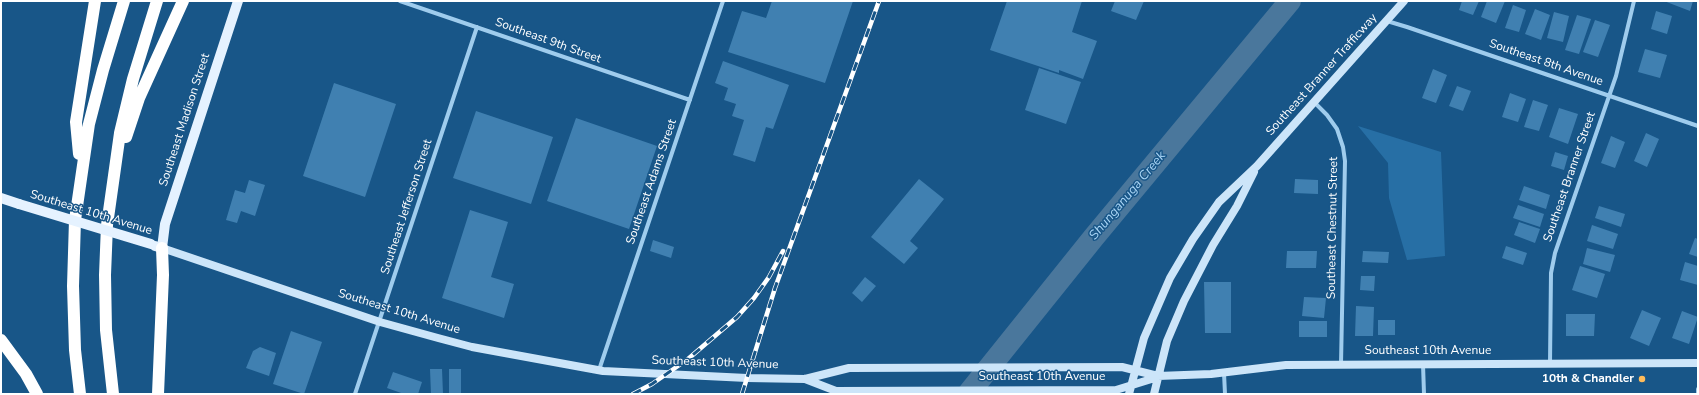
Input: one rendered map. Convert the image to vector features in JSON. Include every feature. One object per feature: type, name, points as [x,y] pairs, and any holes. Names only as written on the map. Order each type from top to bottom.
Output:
[{"type":"highway","points":[[80,179],[76,122],[95,1]]},
{"type":"highway","points":[[80,394],[75,350],[73,286],[75,220],[85,146],[96,95],[124,1]]},
{"type":"highway","points":[[112,394],[106,330],[105,276],[112,182],[120,133],[133,79],[157,1]]},
{"type":"highway","points":[[112,182],[139,98],[183,1]]},
{"type":"highway","points":[[156,246],[163,276],[158,394]]},
{"type":"highway","points":[[1,340],[26,374],[38,394]]},
{"type":"main road","name":"Southeast Madison Street","points":[[156,246],[238,1]]},
{"type":"main road","name":"Southeast Branner Trafficway","points":[[1128,394],[1144,338],[1170,278],[1181,258],[1219,202],[1257,166],[1404,1]]},
{"type":"main road","name":"Southeast Branner Trafficway","points":[[1154,394],[1167,341],[1192,283],[1237,206],[1257,166]]},
{"type":"main road","name":"Southeast 10th Avenue","points":[[1,198],[156,246],[380,322],[472,347],[599,370],[665,375],[805,379],[849,368],[1122,367],[1158,376]]},
{"type":"main road","name":"Southeast 10th Avenue","points":[[805,379],[836,391],[1116,390],[1158,376],[1224,372],[1286,365],[1698,363]]},
{"type":"street","name":"Southeast 9th Street","points":[[400,1],[690,100]]},
{"type":"street","name":"Southeast Adams Street","points":[[599,370],[723,1]]},
{"type":"street","name":"Southeast Branner Street","points":[[1550,363],[1551,273],[1555,253],[1616,76],[1634,1]]},
{"type":"street","name":"Southeast 8th Avenue","points":[[1386,21],[1414,29],[1698,126]]},
{"type":"street","name":"Southeast Jefferson Street","points":[[355,394],[478,27]]},
{"type":"street","name":"Southeast Chestnut Street","points":[[1314,102],[1327,115],[1337,129],[1343,147],[1345,161],[1341,364]]},
{"type":"street","points":[[1423,364],[1424,394]]},
{"type":"street","points":[[1224,372],[1225,394]]},
{"type":"street","points":[[1698,389],[1698,394]]},
{"type":"shaded area","points":[[1358,126],[1441,152],[1445,256],[1407,260],[1389,198],[1388,163]]},
{"type":"building","points":[[772,1],[853,1],[825,83],[728,52],[742,11],[766,18]]},
{"type":"building","points":[[1007,1],[1082,1],[1072,32],[1097,41],[1083,79],[1059,70],[1059,73],[990,50]]},
{"type":"building","points":[[1115,1],[1144,1],[1136,20],[1111,11]]},
{"type":"building","points":[[1462,1],[1479,1],[1473,15],[1459,10]]},
{"type":"building","points":[[1487,1],[1505,1],[1496,23],[1481,17]]},
{"type":"building","points":[[1664,1],[1693,1],[1690,11]]},
{"type":"building","points":[[1513,5],[1526,10],[1519,32],[1505,28]]},
{"type":"building","points":[[1535,9],[1550,15],[1541,40],[1525,34]]},
{"type":"building","points":[[1656,11],[1672,16],[1667,34],[1651,29]]},
{"type":"building","points":[[1554,12],[1569,16],[1563,42],[1547,38]]},
{"type":"building","points":[[1577,15],[1591,19],[1579,54],[1565,50]]},
{"type":"building","points":[[1595,20],[1610,25],[1598,57],[1583,52]]},
{"type":"building","points":[[1645,49],[1667,55],[1660,78],[1638,72]]},
{"type":"building","points":[[723,61],[789,85],[773,129],[766,127],[755,162],[733,155],[744,120],[732,116],[736,104],[724,100],[728,88],[715,83]]},
{"type":"building","points":[[1039,68],[1081,82],[1066,124],[1025,110]]},
{"type":"building","points":[[1433,69],[1447,75],[1436,103],[1422,98]]},
{"type":"building","points":[[334,83],[396,104],[365,197],[303,176]]},
{"type":"building","points":[[1457,86],[1471,91],[1463,111],[1449,106]]},
{"type":"building","points":[[1510,93],[1526,99],[1518,122],[1502,117]]},
{"type":"building","points":[[1533,100],[1548,105],[1539,131],[1524,127]]},
{"type":"building","points":[[1559,108],[1578,114],[1568,144],[1549,137]]},
{"type":"building","points":[[476,111],[553,137],[531,204],[453,178]]},
{"type":"building","points":[[576,118],[657,146],[629,229],[547,201]]},
{"type":"building","points":[[1646,133],[1659,139],[1647,167],[1634,161]]},
{"type":"building","points":[[1611,136],[1625,142],[1615,168],[1601,163]]},
{"type":"building","points":[[1555,152],[1568,156],[1564,170],[1551,166]]},
{"type":"building","points":[[919,179],[944,199],[910,241],[918,248],[904,264],[871,237]]},
{"type":"building","points":[[1295,179],[1318,180],[1318,194],[1294,193]]},
{"type":"building","points":[[249,180],[265,185],[255,216],[241,211],[237,223],[226,220],[235,190],[245,193]]},
{"type":"building","points":[[1524,186],[1550,195],[1546,209],[1519,200]]},
{"type":"building","points":[[1518,205],[1544,214],[1540,227],[1513,218]]},
{"type":"building","points":[[1599,206],[1625,214],[1621,227],[1595,218]]},
{"type":"building","points":[[470,210],[508,222],[491,277],[514,284],[504,318],[442,298]]},
{"type":"building","points":[[1519,222],[1540,229],[1535,243],[1514,235]]},
{"type":"building","points":[[1592,225],[1618,234],[1613,249],[1587,241]]},
{"type":"building","points":[[1695,238],[1698,239],[1698,257],[1689,254]]},
{"type":"building","points":[[653,240],[674,247],[671,258],[650,251]]},
{"type":"building","points":[[1506,246],[1527,253],[1523,265],[1502,258]]},
{"type":"building","points":[[1587,248],[1615,255],[1610,272],[1583,264]]},
{"type":"building","points":[[1287,251],[1317,251],[1316,268],[1286,268]]},
{"type":"building","points":[[1363,251],[1389,252],[1388,263],[1362,262]]},
{"type":"building","points":[[1685,262],[1698,266],[1698,285],[1680,280]]},
{"type":"building","points":[[1580,266],[1605,274],[1597,298],[1572,290]]},
{"type":"building","points":[[1361,276],[1375,276],[1374,291],[1360,290]]},
{"type":"building","points":[[865,277],[876,286],[862,302],[852,293]]},
{"type":"building","points":[[1204,282],[1231,282],[1231,333],[1205,333]]},
{"type":"building","points":[[1304,297],[1326,298],[1324,318],[1302,316]]},
{"type":"building","points":[[1356,306],[1374,307],[1373,336],[1355,336]]},
{"type":"building","points":[[1642,310],[1661,318],[1649,346],[1630,338]]},
{"type":"building","points":[[1682,311],[1698,317],[1689,344],[1672,338]]},
{"type":"building","points":[[1566,314],[1595,314],[1594,336],[1566,336]]},
{"type":"building","points":[[1378,320],[1395,320],[1395,335],[1378,335]]},
{"type":"building","points":[[1299,321],[1327,321],[1327,337],[1299,337]]},
{"type":"building","points":[[291,331],[322,342],[304,394],[273,384]]},
{"type":"building","points":[[260,347],[276,353],[269,376],[246,368],[253,351]]},
{"type":"building","points":[[430,369],[442,369],[443,394],[431,394]]},
{"type":"building","points":[[449,369],[461,369],[461,394],[449,394]]},
{"type":"building","points":[[393,372],[422,382],[418,394],[404,394],[387,388]]},
{"type":"waterway","name":"Shunganuga Creek","points":[[968,394],[1094,237],[1290,1]]},
{"type":"railway","points":[[742,394],[775,288],[879,1]]},
{"type":"railway","points":[[633,394],[652,384],[688,359],[737,317],[754,298],[769,277],[783,251]]},
{"type":"place","name":"10th & Chandler","points":[[1642,379]]}]
